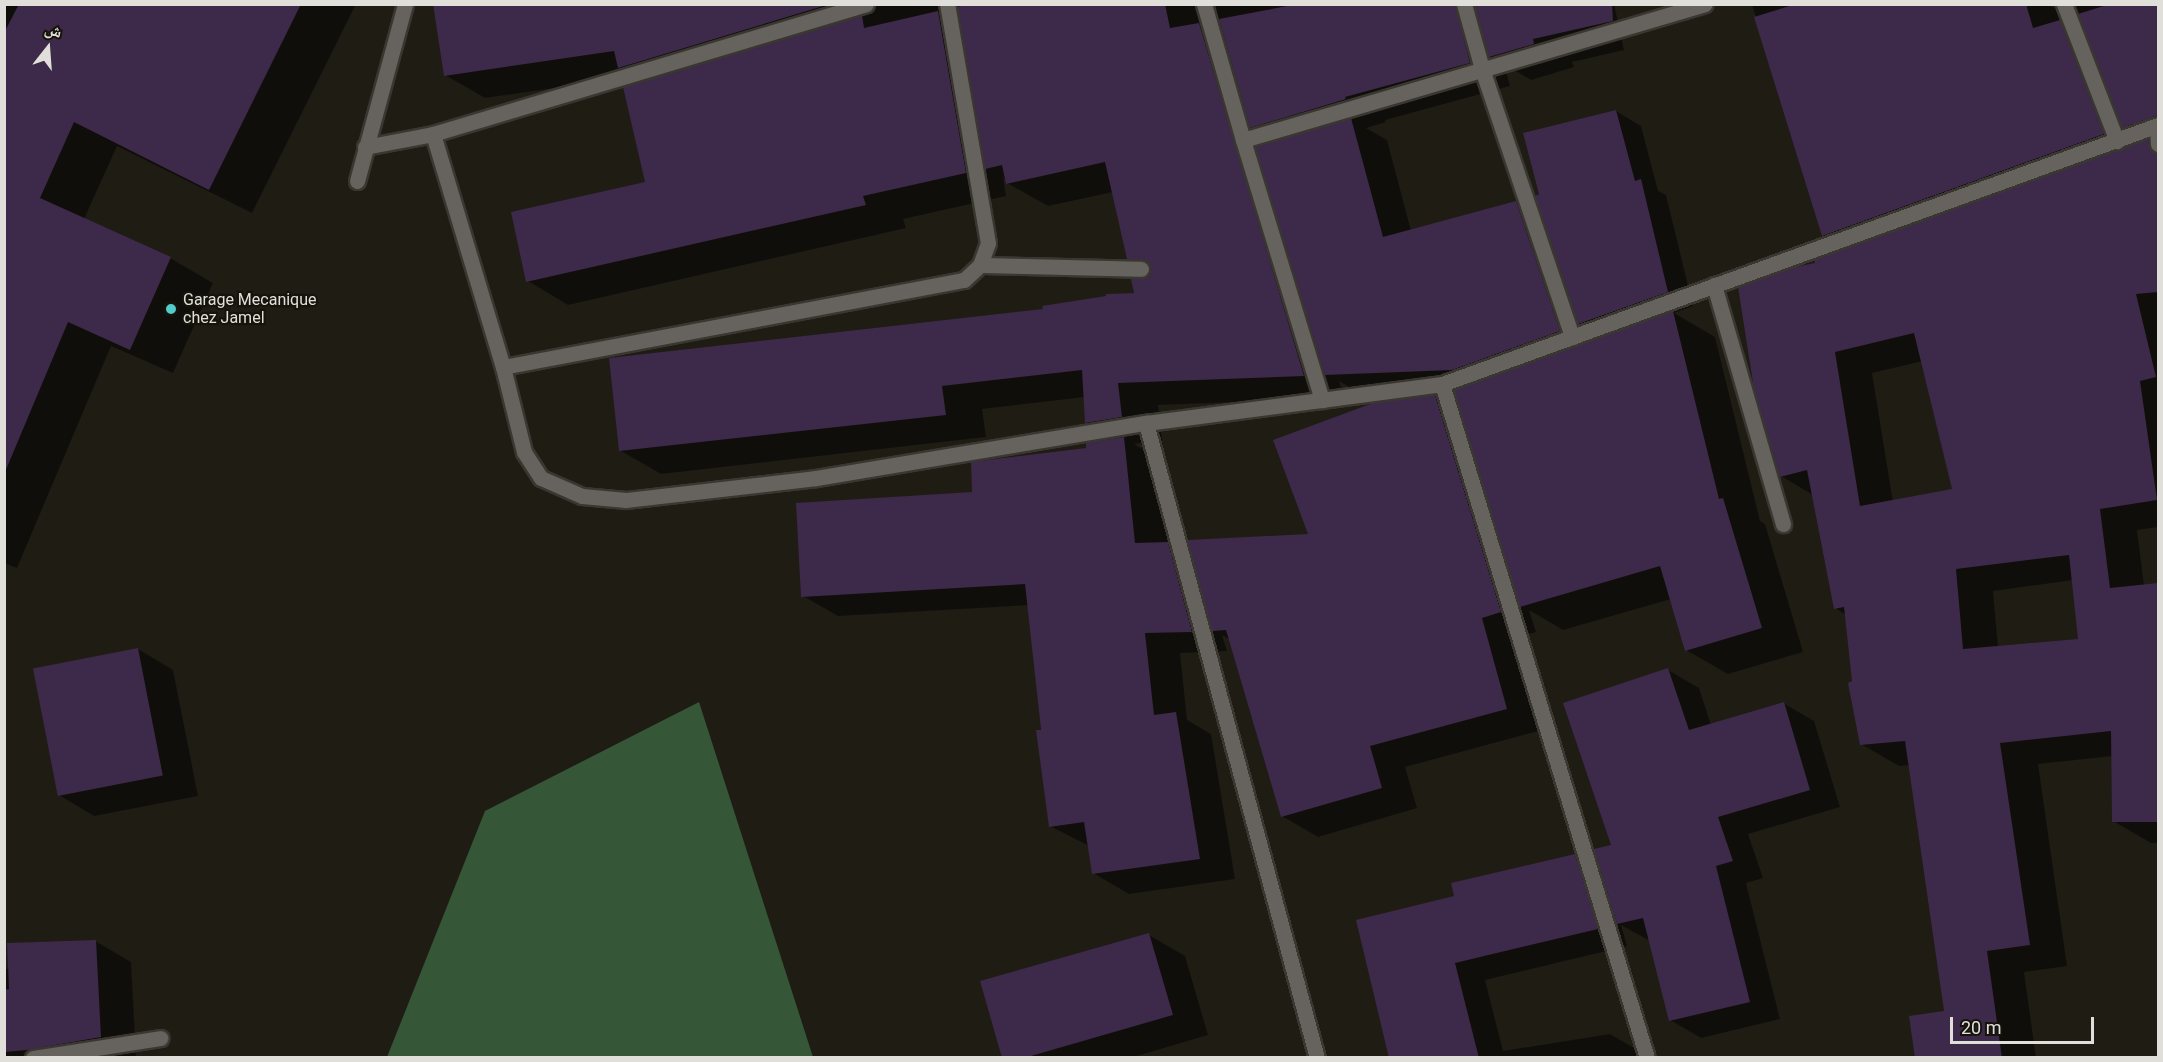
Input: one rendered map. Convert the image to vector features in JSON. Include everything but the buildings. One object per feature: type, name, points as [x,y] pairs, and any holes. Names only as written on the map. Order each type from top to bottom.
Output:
[{"type":"street","points":[[357,181],[405,4]]},
{"type":"street","points":[[365,147],[433,134],[866,4]]},
{"type":"street","points":[[503,367],[964,280],[980,265],[988,243],[946,4]]},
{"type":"street","points":[[1204,4],[1322,400]]},
{"type":"street","points":[[1464,4],[1482,69],[1572,337]]},
{"type":"street","points":[[1243,140],[1704,4]]},
{"type":"street","points":[[2064,4],[2117,141]]},
{"type":"street","points":[[433,134],[503,367],[524,452],[541,478],[582,496],[626,500],[816,478],[1146,423],[1442,384],[2158,126],[2158,144]]},
{"type":"street","points":[[980,265],[1141,269]]},
{"type":"street","points":[[1714,285],[1783,524]]},
{"type":"street","points":[[1442,384],[1647,1058]]},
{"type":"street","points":[[1146,423],[1317,1058]]},
{"type":"street","points":[[33,1058],[160,1038]]},
{"type":"green space","points":[[699,702],[813,1057],[387,1057],[485,811]]},
{"type":"place","name":"Garage Mecanique chez Jamel","points":[[171,309]]}]
